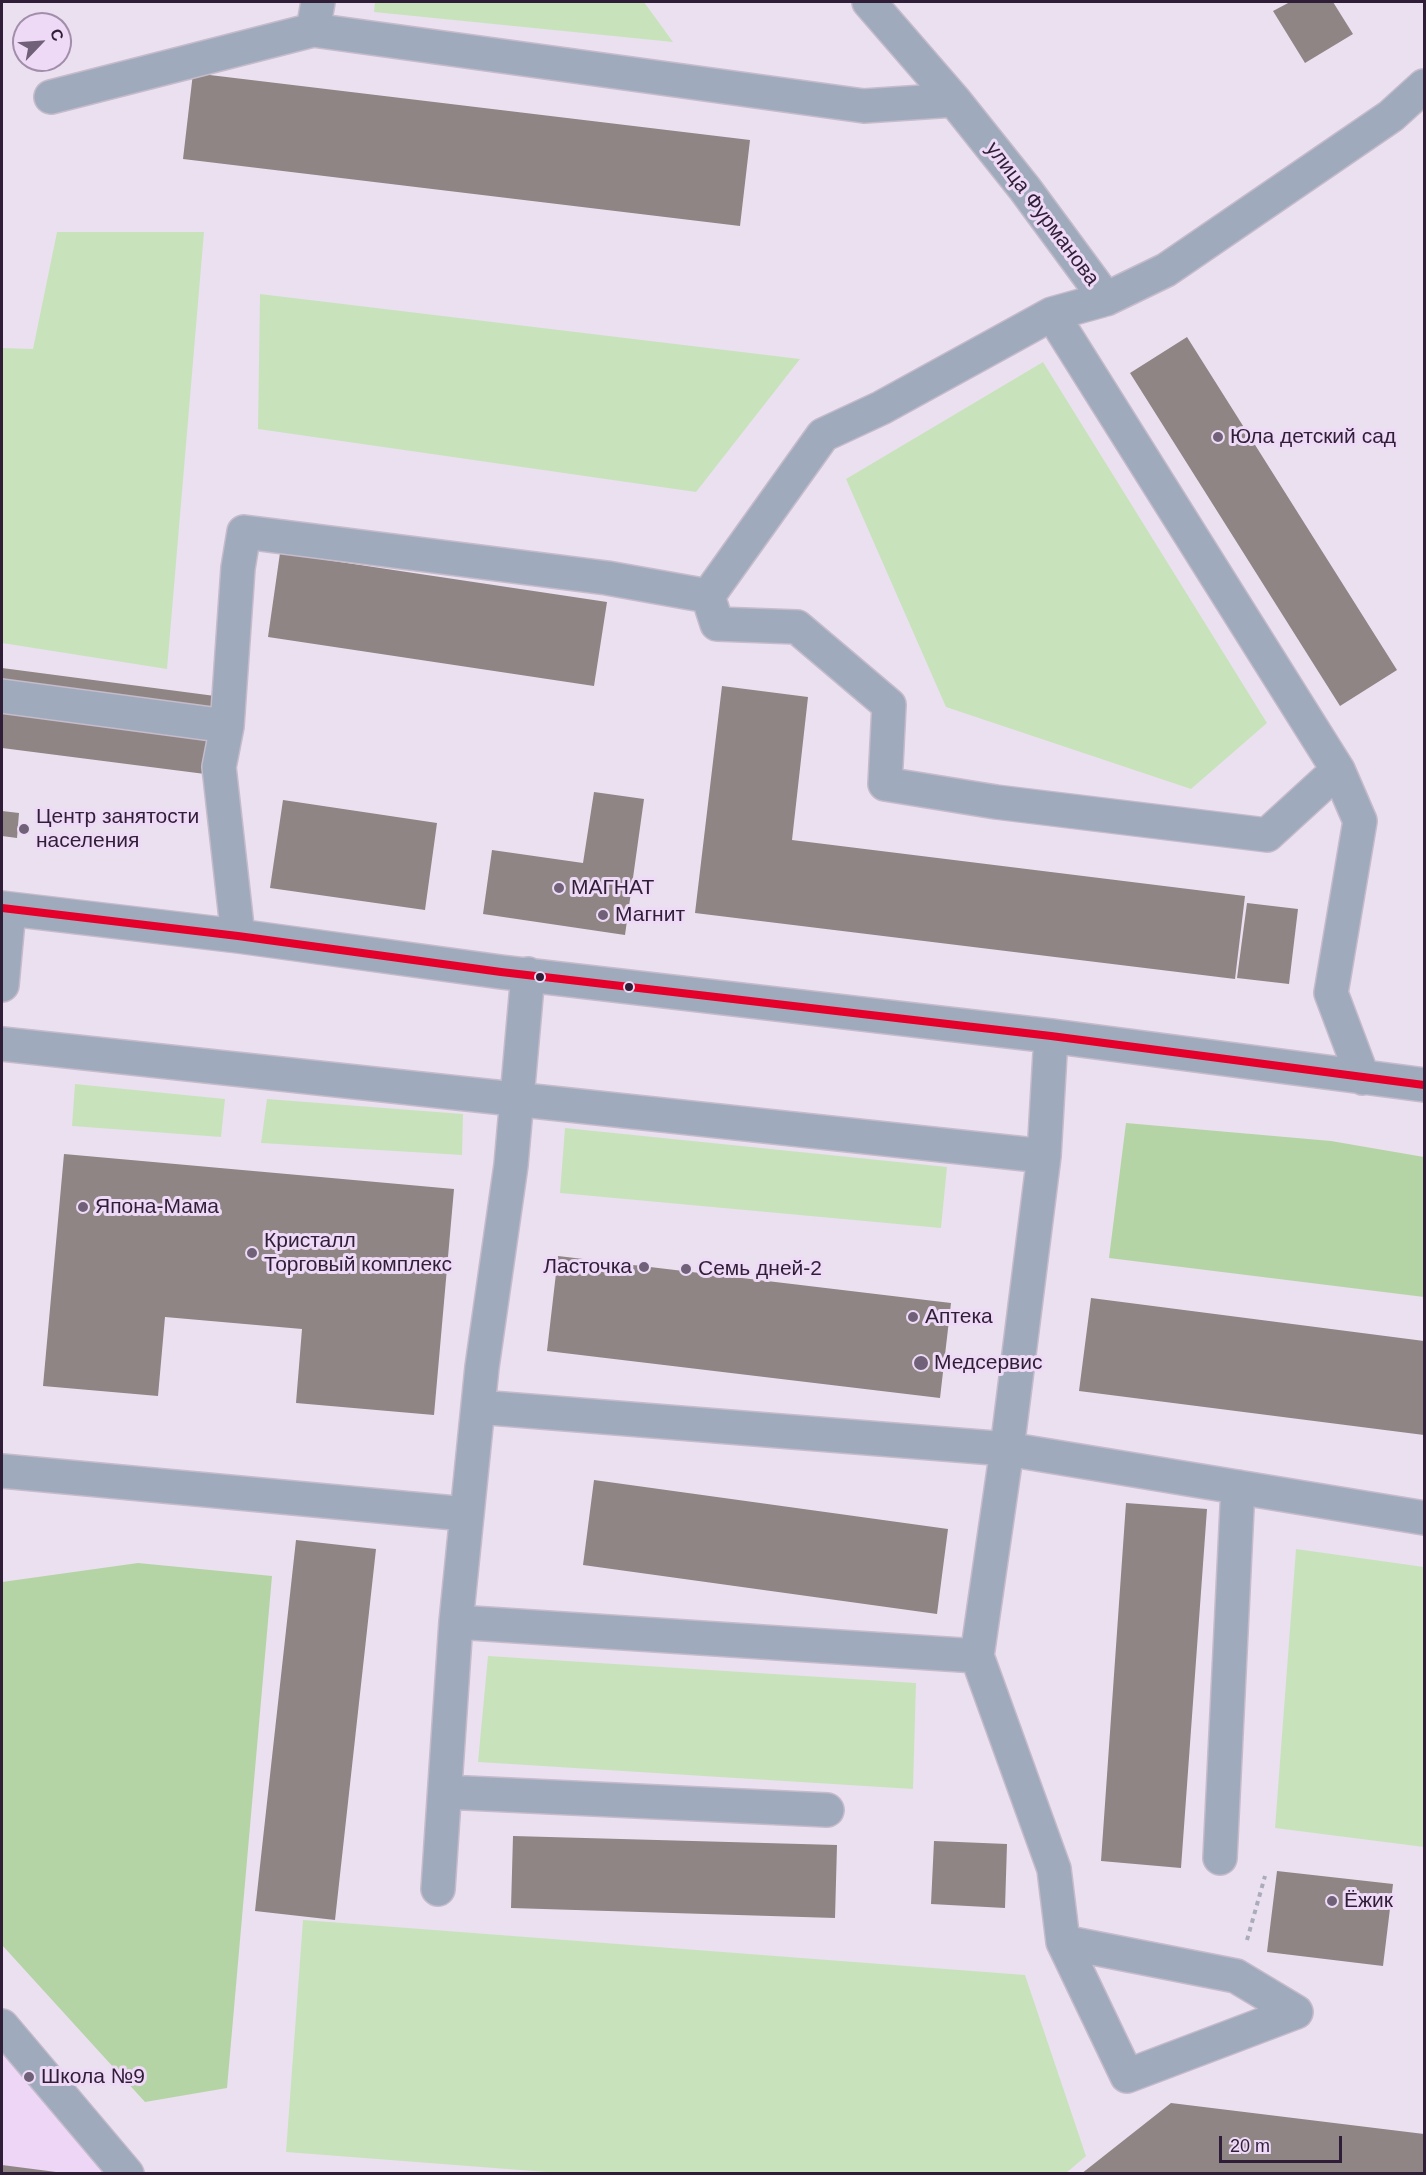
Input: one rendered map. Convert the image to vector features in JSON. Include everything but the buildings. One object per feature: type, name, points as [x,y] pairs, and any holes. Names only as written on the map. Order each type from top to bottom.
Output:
[{"type":"street","name":"улица Фурманова","points":[[869,2],[954,100],[1025,189],[1106,299],[1166,270],[1391,116],[1425,86]]},
{"type":"street","points":[[51,97],[315,16],[864,106],[954,100]]},
{"type":"street","points":[[708,596],[823,435],[881,408],[1052,315],[1106,299]]},
{"type":"street","points":[[1052,315],[1338,770],[1360,821],[1330,993],[1363,1078]]},
{"type":"street","points":[[237,936],[219,767],[227,726],[238,568],[244,532],[607,578],[708,596]]},
{"type":"street","points":[[708,596],[717,624],[797,627],[889,705],[885,784],[996,802],[1267,835],[1338,770]]},
{"type":"street","points":[[2,696],[227,726]]},
{"type":"street","points":[[2,985],[5,908],[528,974],[1051,1036],[1425,1085]]},
{"type":"street","points":[[438,1889],[456,1622],[466,1514],[511,1165],[528,974]]},
{"type":"street","points":[[1051,1036],[1044,1156],[1007,1449],[977,1656],[1054,1869],[1063,1942],[1127,2076],[1296,2012],[1236,1976],[1063,1942]]},
{"type":"street","points":[[2,1044],[1044,1156]]},
{"type":"street","points":[[478,1407],[1007,1449],[1425,1518]]},
{"type":"street","points":[[2,1472],[466,1514]]},
{"type":"street","points":[[1220,1858],[1238,1487]]},
{"type":"street","points":[[456,1622],[977,1656]]},
{"type":"street","points":[[445,1792],[827,1810]]},
{"type":"street","points":[[2,2026],[127,2174]]},
{"type":"path","points":[[1236,1976],[1265,1876]]},
{"type":"shaded area","name":"Школа №9","points":[[2,2008],[113,2147],[111,2173],[2,2173]]},
{"type":"green space","points":[[375,2],[644,2],[673,42],[374,12]]},
{"type":"green space","points":[[57,232],[204,232],[167,669],[2,643],[2,348],[33,349]]},
{"type":"green space","points":[[260,294],[800,359],[696,492],[258,429]]},
{"type":"green space","points":[[1043,362],[1267,723],[1191,789],[946,707],[846,479]]},
{"type":"green space","points":[[75,1084],[225,1099],[221,1137],[72,1126]]},
{"type":"green space","points":[[267,1099],[463,1114],[462,1155],[261,1143]]},
{"type":"green space","points":[[1126,1123],[1331,1141],[1424,1157],[1424,1297],[1109,1258]]},
{"type":"green space","points":[[565,1128],[947,1167],[941,1228],[560,1193]]},
{"type":"green space","points":[[1296,1549],[1424,1567],[1424,1847],[1275,1828]]},
{"type":"green space","points":[[138,1563],[272,1576],[227,2088],[145,2102],[2,1945],[2,1582]]},
{"type":"green space","points":[[488,1656],[916,1683],[913,1789],[478,1762]]},
{"type":"green space","points":[[303,1920],[1025,1975],[1086,2156],[1065,2174],[572,2174],[286,2152]]},
{"type":"transit line","points":[[2,908],[238,936],[501,972],[1051,1036],[1424,1085]]},
{"type":"place","name":"Юла детский сад","points":[[1218,437]]},
{"type":"place","name":"Центр занятости населения","points":[[24,829]]},
{"type":"place","name":"МАГНАТ","points":[[559,888]]},
{"type":"place","name":"Магнит","points":[[603,915]]},
{"type":"place","name":"Япона-Мама","points":[[83,1207]]},
{"type":"place","name":"Кристалл Торговый комплекс","points":[[252,1253]]},
{"type":"place","name":"Ласточка","points":[[644,1267]]},
{"type":"place","name":"Семь дней-2","points":[[686,1269]]},
{"type":"place","name":"Аптека","points":[[913,1317]]},
{"type":"place","name":"Медсервис","points":[[921,1363]]},
{"type":"place","name":"Ёжик","points":[[1332,1901]]},
{"type":"place","name":"Школа №9","points":[[29,2077]]}]
